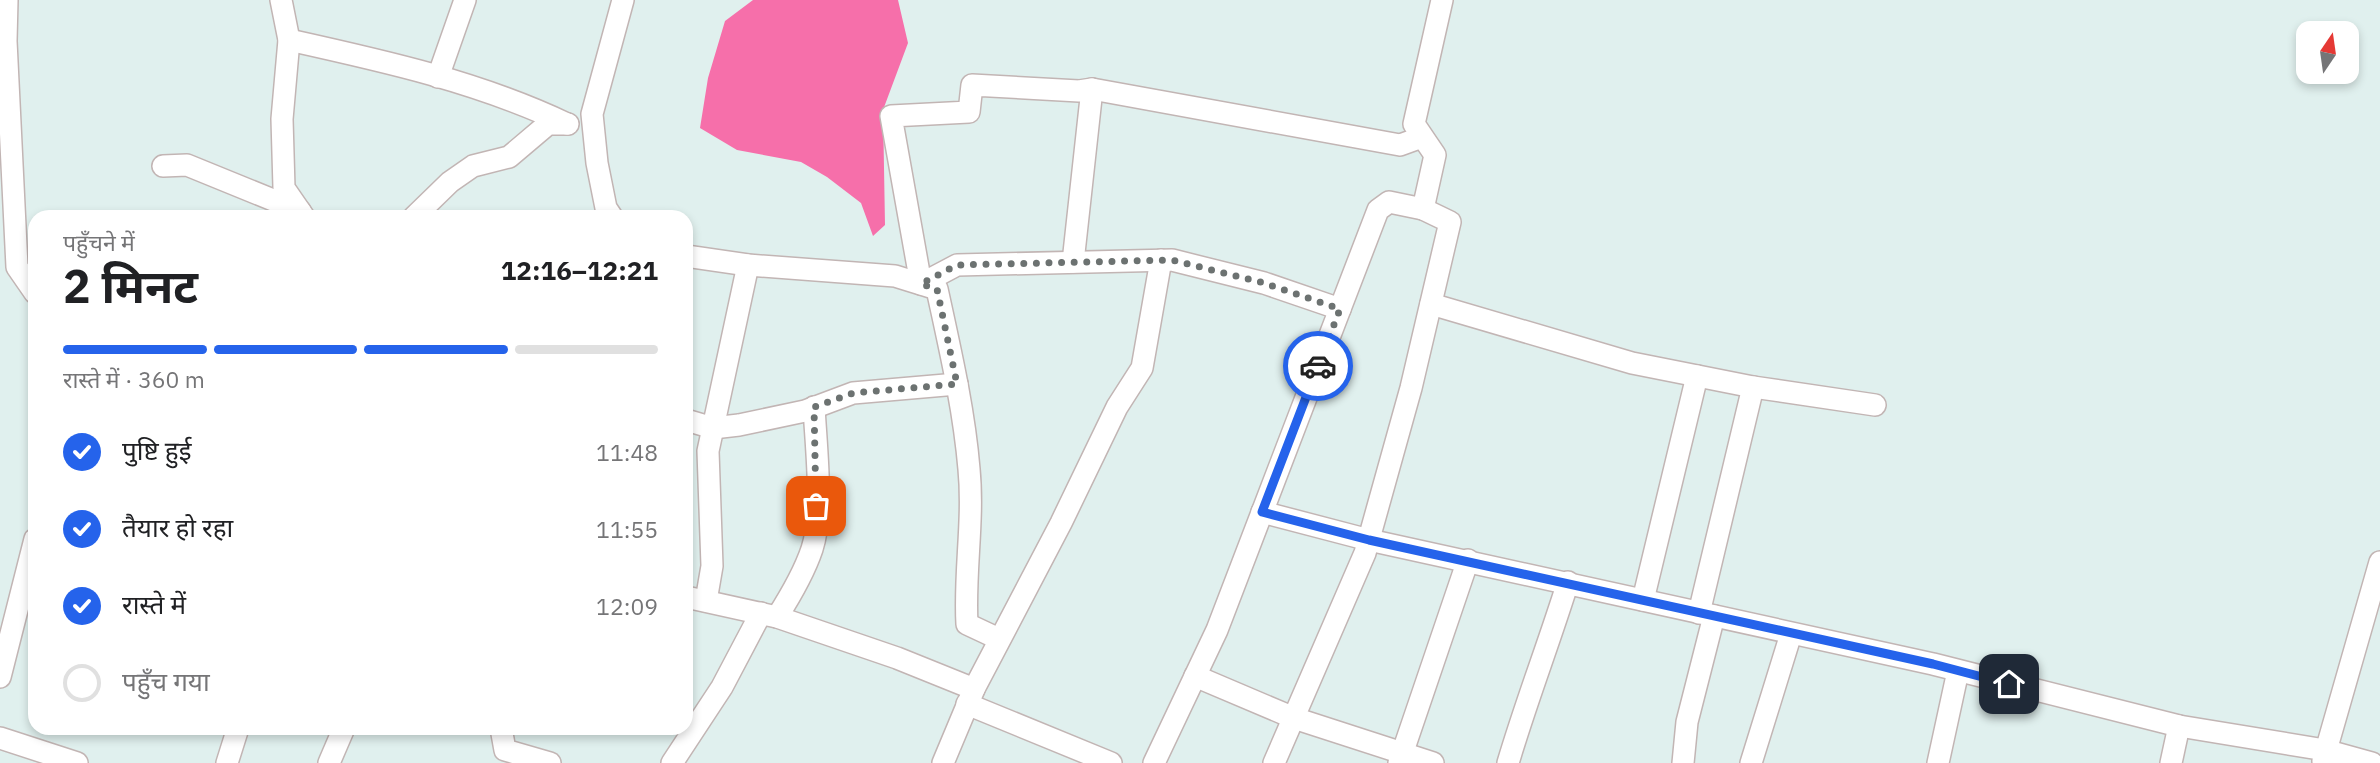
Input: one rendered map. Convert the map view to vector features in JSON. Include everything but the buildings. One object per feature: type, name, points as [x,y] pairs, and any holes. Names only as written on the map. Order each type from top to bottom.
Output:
[{"type":"street","points":[[7,0],[6,165],[13,206],[17,267],[28,283]]},
{"type":"street","points":[[281,0],[289,40],[282,119],[284,188],[299,210]]},
{"type":"street","points":[[438,77],[465,0]]},
{"type":"street","points":[[605,210],[592,114],[623,0]]},
{"type":"street","points":[[1423,209],[1434,155],[1414,124],[1442,0]]},
{"type":"street","points":[[289,40],[387,61],[523,103],[567,124]]},
{"type":"street","points":[[921,284],[891,116],[969,113],[972,85],[1079,91],[1092,89],[1400,145],[1422,137]]},
{"type":"street","points":[[1073,262],[1092,89]]},
{"type":"street","points":[[421,210],[450,182],[473,166],[509,157],[548,124],[593,125]]},
{"type":"street","points":[[163,166],[187,165],[293,210]]},
{"type":"street","points":[[1154,763],[1217,630],[1378,210],[1389,202],[1423,209],[1450,222],[1369,540],[1275,763]]},
{"type":"street","points":[[0,230],[13,206]]},
{"type":"street","points":[[693,257],[748,265],[895,276],[937,289],[957,384],[970,470],[970,534],[965,593],[967,624],[999,639]]},
{"type":"street","points":[[943,763],[999,639],[1062,523],[1117,407],[1142,369],[1161,260]]},
{"type":"street","points":[[921,284],[957,265],[1172,260],[1264,283],[1340,309]]},
{"type":"street","points":[[748,265],[708,451],[708,516],[712,566],[696,599],[769,615],[897,658],[1111,763]]},
{"type":"street","points":[[1431,304],[1632,363],[1753,387],[1875,405]]},
{"type":"street","points":[[1643,600],[1697,376]]},
{"type":"street","points":[[693,422],[713,428],[814,407],[853,393],[957,384]]},
{"type":"street","points":[[1683,763],[1687,722],[1753,387]]},
{"type":"street","points":[[693,731],[769,615],[796,587],[813,546],[818,485],[814,407]]},
{"type":"street","points":[[1262,512],[1369,540],[1568,582],[1958,671],[2179,726],[2324,756],[2372,763]]},
{"type":"street","points":[[1400,759],[1468,560]]},
{"type":"street","points":[[2324,756],[2380,562]]},
{"type":"street","points":[[1508,763],[1528,695],[1545,656],[1568,582]]},
{"type":"street","points":[[0,677],[28,584]]},
{"type":"street","points":[[1751,763],[1791,635]]},
{"type":"street","points":[[1938,763],[1958,671]]},
{"type":"street","points":[[1195,676],[1293,718],[1400,759],[1433,763]]},
{"type":"street","points":[[2171,763],[2179,726]]},
{"type":"street","points":[[227,763],[236,735]]},
{"type":"street","points":[[329,763],[341,735]]},
{"type":"street","points":[[502,735],[505,750],[550,763]]},
{"type":"street","points":[[672,763],[690,735]]},
{"type":"street","points":[[0,738],[77,763]]},
{"type":"shaded area","points":[[753,0],[898,0],[908,43],[883,110],[885,225],[873,236],[861,203],[827,177],[801,162],[737,150],[700,128],[708,78],[725,21]]},
{"type":"way so far","points":[[816,506],[818,485],[814,407],[853,393],[957,384],[937,289],[921,284],[957,265],[1172,260],[1264,283],[1340,309],[1318,366]]},
{"type":"route","points":[[1318,366],[1262,512],[1369,540],[1468,560],[1791,635],[1933,664],[2009,684]]}]
